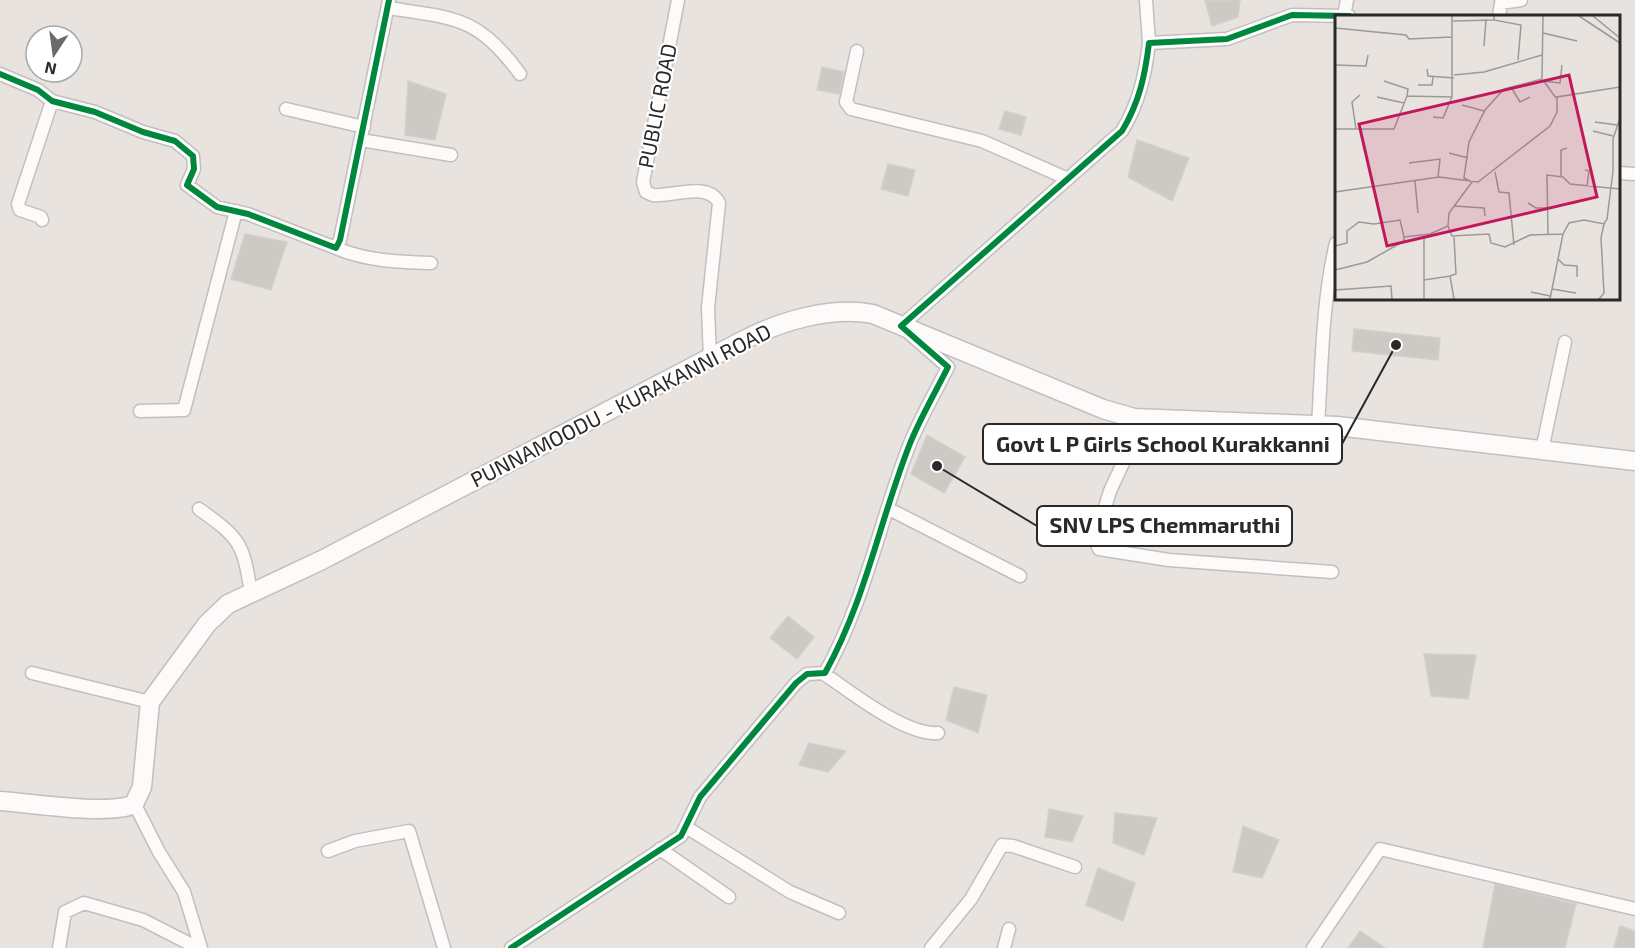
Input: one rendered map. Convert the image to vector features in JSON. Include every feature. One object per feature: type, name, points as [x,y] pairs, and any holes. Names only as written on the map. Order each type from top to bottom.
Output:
[{"type":"main road","name":"PUNNAMOODU - KURAKANNI ROAD","points":[[150,702],[207,624],[228,604],[322,560],[769,328],[818,316],[862,312],[880,316],[1103,409],[1144,418],[1318,425],[1635,461]]},
{"type":"main road","points":[[0,801],[103,808],[123,808],[134,803],[142,787],[150,702]]},
{"type":"street","name":"PUBLIC ROAD","points":[[678,0],[643,182],[646,192],[653,195],[703,191],[712,194],[719,203],[708,308],[710,359]]},
{"type":"street","points":[[823,673],[838,650],[849,625],[911,441],[948,367],[901,326],[1122,131],[1136,108],[1142,87],[1149,43],[1146,0]]},
{"type":"street","points":[[1344,15],[1347,0]]},
{"type":"street","points":[[1500,2],[1521,0]]},
{"type":"street","points":[[336,248],[340,240],[388,4],[469,23],[504,52],[520,74]]},
{"type":"street","points":[[1149,43],[1227,39],[1293,15],[1335,16]]},
{"type":"street","points":[[857,51],[846,102],[851,110],[981,141],[1068,179]]},
{"type":"street","points":[[0,74],[38,90],[52,101],[95,112],[143,132],[175,141],[192,156],[194,169],[187,185],[217,207],[350,254],[392,262],[431,263]]},
{"type":"street","points":[[42,220],[41,217],[20,210],[18,204],[52,101]]},
{"type":"street","points":[[286,110],[364,127]]},
{"type":"street","points":[[361,140],[451,155]]},
{"type":"street","points":[[1620,173],[1635,174]]},
{"type":"street","points":[[140,411],[184,410],[236,212]]},
{"type":"street","points":[[1318,425],[1326,304],[1335,249]]},
{"type":"street","points":[[1542,450],[1566,342]]},
{"type":"street","points":[[1144,418],[1110,490],[1095,540],[1099,549],[1192,562],[1332,572]]},
{"type":"street","points":[[200,509],[228,530],[241,545],[251,593]]},
{"type":"street","points":[[889,509],[1020,576]]},
{"type":"street","points":[[32,673],[150,702]]},
{"type":"street","points":[[510,948],[681,836],[700,797],[788,691],[807,675],[823,673],[892,718],[926,733],[938,733]]},
{"type":"street","points":[[134,803],[159,852],[184,892],[200,948]]},
{"type":"street","points":[[686,827],[789,892],[839,913]]},
{"type":"street","points":[[328,851],[355,841],[409,831],[444,948]]},
{"type":"street","points":[[931,948],[971,899],[1002,845],[1013,846],[1075,867]]},
{"type":"street","points":[[660,849],[729,897]]},
{"type":"street","points":[[1313,948],[1380,849],[1635,909]]},
{"type":"street","points":[[59,948],[65,912],[84,903],[143,920],[200,948]]},
{"type":"street","points":[[1004,948],[1010,929]]},
{"type":"building","points":[[1205,0],[1240,0],[1238,17],[1212,26]]},
{"type":"building","points":[[822,67],[844,72],[839,94],[817,90]]},
{"type":"building","points":[[408,81],[446,94],[435,140],[405,135]]},
{"type":"building","points":[[1005,111],[1026,117],[1021,135],[999,129]]},
{"type":"building","points":[[1137,140],[1189,158],[1172,201],[1128,177]]},
{"type":"building","points":[[888,164],[915,170],[908,196],[881,189]]},
{"type":"building","points":[[245,234],[287,242],[271,290],[231,279]]},
{"type":"building","points":[[1354,329],[1440,338],[1438,360],[1352,351]]},
{"type":"building","points":[[927,435],[965,457],[944,493],[911,474]]},
{"type":"building","points":[[788,616],[814,637],[797,659],[770,638]]},
{"type":"building","points":[[1424,654],[1476,655],[1468,699],[1431,696]]},
{"type":"building","points":[[954,687],[987,695],[978,733],[946,720]]},
{"type":"building","points":[[809,743],[846,751],[828,772],[799,765]]},
{"type":"building","points":[[1049,809],[1083,816],[1072,842],[1045,837]]},
{"type":"building","points":[[1115,813],[1157,818],[1144,855],[1113,843]]},
{"type":"building","points":[[1243,826],[1279,840],[1262,878],[1233,872]]},
{"type":"building","points":[[1098,868],[1135,883],[1123,921],[1086,905]]},
{"type":"building","points":[[1495,884],[1576,904],[1565,948],[1483,948]]},
{"type":"building","points":[[1620,926],[1635,931],[1635,948],[1614,948]]},
{"type":"building","points":[[1360,931],[1385,948],[1348,948]]},
{"type":"cycle path","points":[[0,74],[38,90],[52,101],[95,112],[143,132],[175,141],[193,156],[194,169],[187,185],[217,207],[248,214],[336,248],[340,240],[389,0]]},
{"type":"cycle path","points":[[511,948],[681,836],[700,797],[796,683],[807,674],[825,673],[852,616],[911,441],[948,367],[901,326],[1122,131],[1133,110],[1140,89],[1149,43],[1227,39],[1292,15],[1335,16]]},
{"type":"place","name":"Govt L P Girls School Kurakkanni","points":[[1396,345]]},
{"type":"place","name":"SNV LPS Chemmaruthi","points":[[937,466]]}]
